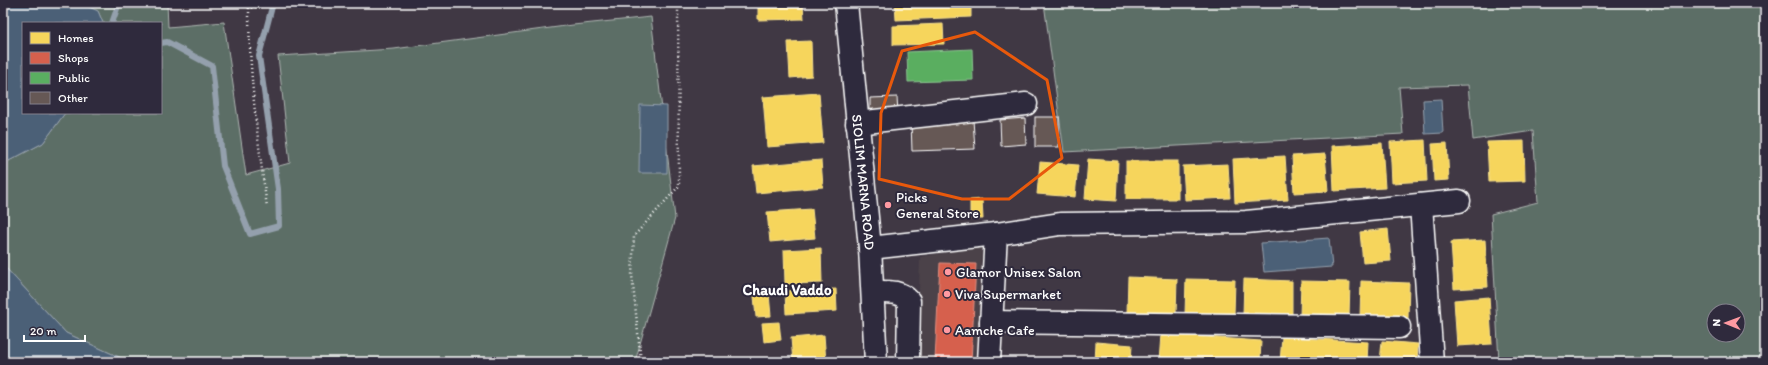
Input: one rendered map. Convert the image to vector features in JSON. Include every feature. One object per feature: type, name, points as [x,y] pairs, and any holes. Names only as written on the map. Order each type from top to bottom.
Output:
[{"type":"street","name":"SIOLIM MARNA ROAD","points":[[846,3],[870,248],[876,362]]},
{"type":"street","points":[[858,123],[1026,104]]},
{"type":"street","points":[[870,248],[996,234],[1060,224],[1246,222],[1458,201]]},
{"type":"street","points":[[1421,205],[1432,362]]},
{"type":"street","points":[[989,362],[996,234]]},
{"type":"street","points":[[872,292],[895,292],[903,295],[909,301],[908,362]]},
{"type":"street","points":[[991,322],[1399,326]]},
{"type":"path","points":[[246,3],[249,8],[249,46],[253,106],[267,207]]},
{"type":"path","points":[[249,8],[273,4],[300,3]]},
{"type":"path","points":[[641,362],[632,275],[634,236],[679,186],[678,3]]},
{"type":"highlighted area","points":[[975,32],[1047,80],[1062,158],[1009,199],[962,199],[879,179],[881,113],[902,51]]},
{"type":"shaded area","points":[[982,246],[978,362],[917,362],[920,257]]},
{"type":"green space","points":[[80,3],[167,3],[168,27],[224,22],[246,175],[290,163],[278,56],[394,49],[573,25],[651,17],[675,218],[635,362],[130,362],[66,333],[4,266],[3,164],[43,143],[64,114],[162,114],[162,22],[103,22],[98,11]]},
{"type":"green space","points":[[1044,3],[1765,3],[1765,362],[1499,362],[1491,214],[1538,202],[1533,131],[1473,140],[1468,85],[1399,87],[1403,134],[1064,152]]},
{"type":"water","points":[[3,3],[80,3],[98,11],[103,22],[22,22],[22,114],[64,114],[43,143],[3,164]]},
{"type":"water","points":[[1441,99],[1443,133],[1425,134],[1423,100]]},
{"type":"water","points":[[640,105],[667,106],[667,173],[639,173]]},
{"type":"water","points":[[1329,238],[1332,267],[1264,272],[1261,243]]},
{"type":"water","points":[[3,262],[4,266],[66,333],[130,362],[3,362]]},
{"type":"building: Homes","points":[[758,3],[803,3],[804,19],[758,20]]},
{"type":"building: Homes","points":[[895,3],[971,3],[971,17],[896,20]]},
{"type":"building: Homes","points":[[943,24],[944,44],[893,45],[893,26]]},
{"type":"building: Homes","points":[[811,41],[812,76],[790,78],[788,42]]},
{"type":"building: Homes","points":[[819,93],[823,143],[767,147],[763,97]]},
{"type":"building: Homes","points":[[1425,140],[1427,181],[1392,183],[1390,142]]},
{"type":"building: Homes","points":[[1524,141],[1525,181],[1489,182],[1487,142]]},
{"type":"building: Homes","points":[[1382,143],[1385,188],[1334,191],[1332,146]]},
{"type":"building: Homes","points":[[1447,143],[1449,180],[1434,181],[1432,144]]},
{"type":"building: Homes","points":[[1325,154],[1328,191],[1294,193],[1292,156]]},
{"type":"building: Homes","points":[[1285,156],[1288,200],[1235,203],[1233,159]]},
{"type":"building: Homes","points":[[1088,159],[1118,161],[1116,201],[1085,199]]},
{"type":"building: Homes","points":[[821,160],[823,187],[756,193],[753,166]]},
{"type":"building: Homes","points":[[1126,161],[1178,161],[1178,199],[1126,199]]},
{"type":"building: Homes","points":[[1040,162],[1078,165],[1075,197],[1037,194]]},
{"type":"building: Homes","points":[[1228,164],[1230,198],[1185,200],[1183,166]]},
{"type":"building: Homes","points":[[982,199],[983,219],[970,219],[970,200]]},
{"type":"building: Homes","points":[[812,209],[815,238],[770,242],[767,212]]},
{"type":"building: Homes","points":[[1388,229],[1391,261],[1363,263],[1360,232]]},
{"type":"building: Homes","points":[[1485,240],[1488,287],[1454,289],[1451,242]]},
{"type":"building: Homes","points":[[821,248],[822,283],[785,284],[784,250]]},
{"type":"building: Homes","points":[[1128,277],[1177,279],[1176,314],[1127,313]]},
{"type":"building: Homes","points":[[1186,279],[1235,280],[1234,315],[1185,314]]},
{"type":"building: Homes","points":[[1244,279],[1292,281],[1292,316],[1243,315]]},
{"type":"building: Homes","points":[[1301,281],[1350,282],[1349,317],[1300,316]]},
{"type":"building: Homes","points":[[1361,281],[1409,283],[1408,318],[1360,317]]},
{"type":"building: Homes","points":[[836,289],[837,311],[786,314],[785,291]]},
{"type":"building: Homes","points":[[769,294],[771,316],[756,317],[754,296]]},
{"type":"building: Homes","points":[[1489,297],[1492,344],[1457,346],[1454,300]]},
{"type":"building: Homes","points":[[779,322],[781,340],[764,342],[762,323]]},
{"type":"building: Homes","points":[[1161,334],[1261,341],[1260,362],[1159,362]]},
{"type":"building: Homes","points":[[824,335],[826,362],[793,362],[791,338]]},
{"type":"building: Homes","points":[[1282,337],[1368,342],[1367,362],[1280,362]]},
{"type":"building: Homes","points":[[1382,341],[1418,344],[1417,362],[1380,362]]},
{"type":"building: Homes","points":[[1096,342],[1132,345],[1131,362],[1095,362]]},
{"type":"building: Homes","points":[[1493,359],[1493,362],[1459,362],[1459,361]]},
{"type":"building: Shops","points":[[940,263],[976,264],[971,362],[935,360]]},
{"type":"building: Public","points":[[972,49],[973,80],[908,82],[907,52]]},
{"type":"building: Other","points":[[897,97],[898,113],[870,113],[870,98]]},
{"type":"building: Other","points":[[1035,117],[1059,117],[1059,147],[1035,147]]},
{"type":"building: Other","points":[[1025,118],[1026,144],[1001,146],[1000,120]]},
{"type":"building: Other","points":[[973,120],[975,149],[912,151],[911,122]]},
{"type":"waterway","points":[[112,22],[119,3]]},
{"type":"waterway","points":[[162,43],[167,42],[212,66],[223,166],[250,234],[279,226],[278,189],[259,56],[273,3]]},
{"type":"place","name":"Picks General Store","points":[[888,205]]},
{"type":"place","name":"Glamor Unisex Salon","points":[[948,272]]},
{"type":"place","name":"Viva Supermarket","points":[[947,294]]},
{"type":"place","name":"Aamche Cafe","points":[[947,330]]},
{"type":"district","name":"Chaudi Vaddo","points":[[787,290]]}]
